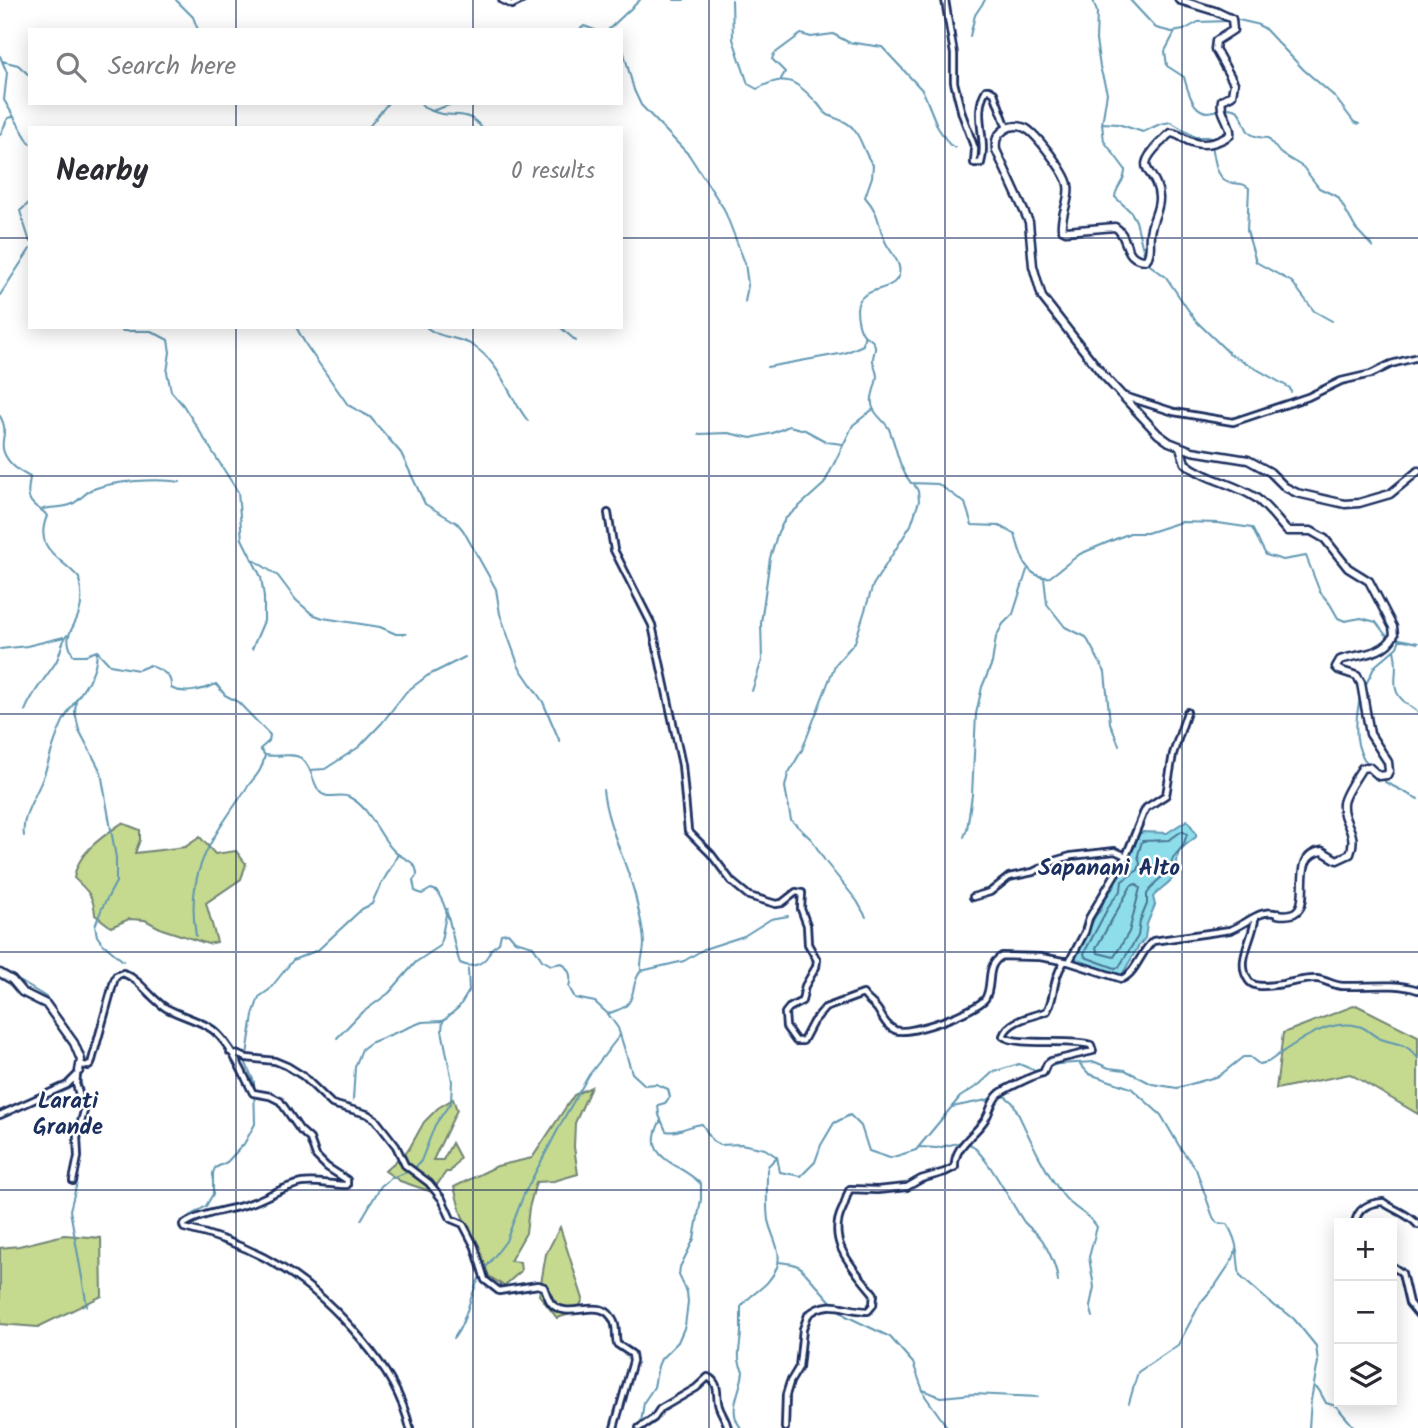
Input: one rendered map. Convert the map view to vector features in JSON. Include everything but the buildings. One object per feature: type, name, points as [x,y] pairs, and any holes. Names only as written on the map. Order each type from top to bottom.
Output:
[{"type":"street","points":[[502,0],[508,5],[522,0]]},
{"type":"street","points":[[945,0],[954,54],[954,82],[975,149],[974,163],[979,164],[982,160],[979,120],[986,90],[994,93],[1007,128]]},
{"type":"street","points":[[1179,0],[1215,11],[1232,19],[1234,24],[1233,30],[1216,41],[1215,49],[1234,83],[1232,95],[1222,100],[1221,106],[1231,131],[1230,135],[1206,144],[1196,144],[1171,133],[1146,158],[1160,198],[1151,223],[1149,257],[1146,260],[1132,257],[1126,250],[1123,235],[1115,227],[1066,231],[1062,229],[1061,222],[1067,206],[1069,188],[1065,175],[1029,131],[1020,127],[1007,128],[997,137],[995,143],[1029,222],[1037,286],[1059,322],[1103,375],[1158,434],[1180,447],[1248,460],[1270,472],[1285,487],[1297,493],[1345,504],[1390,494],[1418,471]]},
{"type":"street","points":[[1123,396],[1174,412],[1233,422],[1308,397],[1341,381],[1361,377],[1391,364],[1418,357]]},
{"type":"street","points":[[608,513],[614,550],[644,607],[655,639],[682,765],[688,831],[732,882],[749,896],[776,904],[782,903],[796,892],[802,894],[801,909],[807,925],[808,944],[816,957],[816,967],[805,986],[803,1001],[785,1013],[789,1034],[796,1041],[803,1041],[813,1022],[825,1008],[863,994],[891,1028],[899,1032],[921,1029],[979,1005],[988,993],[988,981],[993,965],[1002,956],[1040,957],[1122,979],[1129,975],[1153,941],[1230,930],[1264,912],[1287,914],[1296,911],[1304,904],[1303,871],[1306,860],[1322,851],[1337,860],[1350,854],[1353,836],[1343,808],[1343,800],[1362,768],[1369,767],[1379,776],[1387,775],[1389,771],[1388,762],[1370,734],[1361,683],[1357,676],[1336,667],[1340,660],[1369,653],[1386,645],[1394,635],[1393,627],[1369,581],[1348,568],[1320,535],[1311,531],[1287,531],[1253,496],[1210,478],[1185,463],[1180,447]]},
{"type":"street","points":[[785,1428],[786,1395],[799,1367],[803,1329],[808,1315],[823,1306],[836,1304],[850,1311],[868,1311],[873,1305],[874,1294],[855,1273],[837,1235],[837,1220],[850,1189],[907,1187],[955,1167],[956,1154],[979,1130],[990,1106],[1001,1092],[1043,1073],[1051,1061],[1093,1051],[1091,1045],[1085,1043],[1016,1041],[1003,1035],[1006,1028],[1047,1011],[1051,1005],[1055,976],[1085,932],[1090,918],[1126,856],[1146,808],[1166,795],[1173,754],[1187,712]]},
{"type":"street","points":[[973,897],[990,892],[1009,877],[1033,872],[1071,856],[1115,851],[1126,856]]},
{"type":"street","points":[[1255,918],[1254,933],[1244,954],[1245,971],[1253,984],[1271,986],[1317,979],[1344,986],[1404,985],[1418,990]]},
{"type":"street","points":[[0,973],[12,979],[22,992],[46,1004],[70,1035],[79,1070],[76,1084],[84,1111],[77,1137],[78,1157],[73,1181]]},
{"type":"street","points":[[0,1115],[67,1085],[79,1070],[91,1064],[114,981],[116,976],[123,973],[137,981],[166,1008],[217,1033],[243,1070],[252,1091],[280,1101],[300,1130],[310,1139],[316,1156],[349,1182],[346,1185],[292,1185],[252,1203],[202,1215],[183,1225],[184,1228],[243,1247],[311,1286],[345,1319],[379,1360],[394,1385],[410,1428]]},
{"type":"street","points":[[229,1051],[247,1058],[275,1061],[287,1066],[297,1071],[332,1104],[367,1114],[374,1119],[396,1146],[405,1164],[436,1190],[451,1219],[463,1224],[475,1247],[485,1280],[499,1291],[538,1285],[544,1287],[551,1304],[564,1310],[589,1307],[606,1311],[614,1320],[617,1344],[632,1354],[614,1428]]},
{"type":"street","points":[[1357,1218],[1361,1209],[1374,1202],[1383,1202],[1405,1213],[1418,1224]]},
{"type":"street","points":[[1397,1270],[1402,1273],[1409,1303],[1418,1314]]},
{"type":"street","points":[[639,1428],[654,1418],[660,1409],[696,1388],[708,1377],[718,1389],[719,1406],[728,1428]]},
{"type":"green space","points":[[122,823],[140,830],[140,840],[135,853],[185,847],[200,837],[215,854],[236,851],[246,864],[241,879],[206,903],[217,942],[208,944],[162,929],[145,920],[129,919],[111,927],[95,915],[89,894],[74,878],[76,869],[92,846]]},
{"type":"green space","points":[[1356,1005],[1418,1036],[1418,1114],[1350,1074],[1276,1089],[1283,1033]]},
{"type":"green space","points":[[591,1087],[575,1123],[574,1147],[578,1174],[554,1181],[536,1182],[526,1233],[510,1261],[520,1262],[521,1271],[504,1286],[489,1276],[461,1213],[454,1187],[497,1166],[532,1158],[574,1095]]},
{"type":"green space","points":[[453,1099],[457,1110],[433,1160],[443,1160],[452,1143],[460,1158],[432,1192],[400,1181],[385,1171],[409,1149],[424,1122],[438,1108]]},
{"type":"green space","points":[[560,1227],[583,1299],[577,1312],[557,1318],[539,1295],[546,1254]]},
{"type":"green space","points":[[64,1235],[101,1238],[102,1296],[38,1327],[0,1324],[0,1248]]},
{"type":"water","points":[[1187,820],[1196,837],[1179,852],[1173,878],[1153,897],[1155,905],[1147,924],[1145,938],[1122,975],[1118,976],[1075,960],[1104,899],[1115,886],[1114,879],[1131,867],[1131,851],[1135,846],[1136,835],[1143,832],[1167,833]]},
{"type":"waterway","points":[[176,0],[193,17],[197,28]]},
{"type":"waterway","points":[[610,28],[640,0]]},
{"type":"waterway","points":[[674,0],[684,0]]},
{"type":"waterway","points":[[732,0],[733,39],[748,84],[757,89],[775,81],[783,80],[796,84],[810,95],[826,114],[853,128],[873,165],[865,197],[877,216],[884,239],[900,270],[893,283],[863,297],[859,302],[857,316],[862,332],[875,346],[873,359],[877,377],[872,396],[873,408],[889,429],[900,464],[911,483],[938,484],[965,503],[972,525],[999,526],[1015,534],[1025,563],[1035,574],[1042,577],[1050,577],[1080,554],[1130,533],[1147,533],[1181,522],[1218,523],[1252,528],[1266,555],[1283,560],[1306,556],[1320,592],[1338,618],[1345,621],[1361,618],[1376,622],[1385,634],[1390,636]]},
{"type":"waterway","points":[[970,36],[975,15],[985,0]]},
{"type":"waterway","points":[[1093,0],[1097,12],[1096,40],[1100,67],[1107,93],[1102,124],[1104,141],[1125,169],[1115,197],[1131,212],[1136,221],[1145,258]]},
{"type":"waterway","points":[[1130,0],[1156,28],[1172,32],[1184,30],[1198,22],[1229,21]]},
{"type":"waterway","points":[[1234,19],[1264,28],[1304,70],[1334,96],[1354,122],[1359,124]]},
{"type":"waterway","points":[[582,28],[590,28]]},
{"type":"waterway","points":[[1175,32],[1165,51],[1167,66],[1184,77],[1191,98],[1199,109],[1205,112],[1220,109]]},
{"type":"waterway","points":[[781,79],[785,72],[772,59],[774,54],[801,34],[811,37],[833,34],[848,42],[882,47],[923,91],[938,128],[955,148]]},
{"type":"waterway","points":[[623,49],[641,105],[689,155],[724,209],[745,263],[748,285],[745,302]]},
{"type":"waterway","points":[[0,56],[7,73],[4,100],[28,141]]},
{"type":"waterway","points":[[2,61],[18,65],[28,74]]},
{"type":"waterway","points":[[370,126],[386,105]]},
{"type":"waterway","points":[[422,105],[432,111],[449,105]]},
{"type":"waterway","points":[[1225,107],[1237,110],[1249,133],[1268,138],[1280,153],[1303,167],[1319,188],[1338,197],[1356,229],[1373,247]]},
{"type":"waterway","points":[[432,111],[464,116],[480,126]]},
{"type":"waterway","points":[[0,135],[8,118],[13,117]]},
{"type":"waterway","points":[[1103,123],[1118,124],[1143,132],[1171,122],[1195,137],[1211,139]]},
{"type":"waterway","points":[[1212,145],[1219,174],[1227,181],[1249,188],[1247,231],[1256,262],[1292,282],[1314,311],[1332,321]]},
{"type":"waterway","points":[[28,204],[20,211],[28,236]]},
{"type":"waterway","points":[[0,295],[28,252]]},
{"type":"waterway","points":[[1147,263],[1166,277],[1195,320],[1230,354],[1290,388],[1291,392]]},
{"type":"waterway","points":[[121,329],[151,331],[168,340],[170,352],[167,372],[171,391],[183,405],[238,492],[242,539],[261,577],[264,597],[264,621],[252,649]]},
{"type":"waterway","points":[[297,329],[348,405],[370,417],[401,453],[425,504],[457,523],[463,530],[496,589],[500,614],[519,667],[543,702],[560,742]]},
{"type":"waterway","points":[[429,329],[437,334],[466,342],[482,352],[497,370],[528,421]]},
{"type":"waterway","points":[[562,329],[576,341]]},
{"type":"waterway","points":[[767,367],[845,353],[863,345],[864,337]]},
{"type":"waterway","points":[[752,691],[762,660],[761,623],[770,558],[778,532],[785,519],[824,484],[853,425],[872,410]]},
{"type":"waterway","points":[[0,416],[4,426],[5,454],[13,466],[30,477],[29,499],[47,516],[44,528],[46,545],[79,578],[80,609],[68,637],[73,655],[86,655],[97,651],[110,665],[138,670],[150,665],[168,676],[171,688],[176,690],[194,691],[216,684],[270,735],[269,741],[260,749],[265,755],[293,755],[301,758],[322,794],[345,796],[357,802],[393,850],[415,866],[415,891],[422,894],[431,889],[437,891],[449,919],[460,963],[470,966],[479,964],[499,943],[501,934],[508,933],[515,941],[533,946],[542,960],[551,965],[562,963],[570,974],[569,987],[575,998],[595,1002],[618,1028],[632,1073],[645,1085],[656,1084],[668,1089],[670,1097],[665,1103],[658,1105],[666,1131],[702,1124],[712,1140],[720,1145],[741,1144],[765,1149],[777,1157],[780,1172],[801,1176],[815,1162],[834,1123],[850,1115],[861,1126],[869,1151],[890,1158],[916,1150],[960,1097],[993,1072],[1019,1064],[1036,1071],[1058,1064],[1095,1062],[1109,1068],[1125,1070],[1152,1084],[1177,1088],[1219,1076],[1243,1057],[1250,1057],[1259,1064],[1268,1062],[1316,1032],[1336,1025],[1361,1027],[1378,1038],[1405,1046],[1418,1058]]},
{"type":"waterway","points":[[699,434],[728,433],[751,438],[789,426],[805,430],[827,442],[842,444]]},
{"type":"waterway","points":[[43,509],[70,505],[93,489],[113,484],[148,480],[180,482]]},
{"type":"waterway","points":[[866,917],[812,840],[791,820],[785,787],[788,774],[802,750],[835,665],[855,642],[873,585],[911,525],[919,501],[914,484]]},
{"type":"waterway","points":[[254,560],[278,576],[296,600],[312,614],[406,634]]},
{"type":"waterway","points":[[964,837],[972,795],[976,714],[982,687],[992,663],[996,637],[1013,614],[1027,570]]},
{"type":"waterway","points":[[1044,578],[1047,604],[1065,627],[1086,637],[1105,672],[1110,723],[1119,745]]},
{"type":"waterway","points":[[25,711],[35,691],[56,662],[67,635]]},
{"type":"waterway","points":[[0,649],[64,637]]},
{"type":"waterway","points":[[1395,638],[1418,643]]},
{"type":"waterway","points":[[1365,686],[1375,666],[1397,647],[1400,639]]},
{"type":"waterway","points":[[1394,650],[1396,690],[1400,697],[1418,712]]},
{"type":"waterway","points":[[24,836],[27,814],[59,730],[94,670],[97,652]]},
{"type":"waterway","points":[[310,770],[325,769],[359,747],[406,692],[427,676],[465,657]]},
{"type":"waterway","points":[[1360,698],[1358,745],[1364,759],[1381,774]]},
{"type":"waterway","points":[[76,701],[75,712],[79,730],[101,772],[116,858],[116,882],[95,926],[102,943],[123,961]]},
{"type":"waterway","points":[[196,936],[194,894],[203,859],[259,771],[265,755]]},
{"type":"waterway","points":[[1384,779],[1418,799]]},
{"type":"waterway","points":[[603,790],[608,817],[641,919],[644,944],[641,970]]},
{"type":"waterway","points":[[247,1055],[253,1015],[259,997],[269,990],[293,960],[318,950],[362,909],[372,904],[398,854]]},
{"type":"waterway","points":[[337,1038],[359,1015],[389,993],[416,962],[440,946],[447,909]]},
{"type":"waterway","points":[[608,1014],[628,1004],[641,971],[684,961],[704,949],[744,936],[771,919],[788,916]]},
{"type":"waterway","points":[[0,969],[46,997],[54,1009]]},
{"type":"waterway","points":[[414,1169],[421,1161],[435,1125],[451,1102],[452,1081],[442,1030],[443,1021],[459,1007],[469,991],[468,969]]},
{"type":"waterway","points":[[353,1100],[355,1067],[362,1049],[370,1043],[422,1022],[442,1021]]},
{"type":"waterway","points":[[69,1031],[83,1052],[85,1062]]},
{"type":"waterway","points":[[484,1270],[506,1241],[524,1194],[564,1118],[589,1075],[620,1035]]},
{"type":"waterway","points":[[183,1220],[206,1206],[213,1194],[215,1168],[227,1162],[244,1144],[255,1124],[254,1082],[245,1061]]},
{"type":"waterway","points":[[1080,1064],[1089,1074],[1131,1088],[1161,1115],[1196,1169],[1213,1217],[1217,1223],[1227,1224],[1231,1232],[1236,1244],[1240,1276],[1274,1306],[1294,1319],[1316,1346],[1318,1362],[1309,1428]]},
{"type":"waterway","points":[[84,1068],[80,1078],[87,1112],[77,1183],[70,1210],[87,1306]]},
{"type":"waterway","points":[[999,1096],[1006,1097],[1013,1103],[1042,1162],[1062,1194],[1097,1227],[1089,1257],[1094,1287],[1090,1306],[1093,1317]]},
{"type":"waterway","points":[[952,1107],[994,1097]]},
{"type":"waterway","points":[[641,1423],[644,1402],[654,1387],[661,1359],[678,1342],[685,1326],[688,1302],[687,1292],[679,1275],[680,1267],[694,1239],[701,1199],[701,1184],[658,1152],[655,1144],[656,1133],[661,1120]]},
{"type":"waterway","points":[[919,1147],[937,1148],[962,1142]]},
{"type":"waterway","points":[[967,1142],[990,1166],[1024,1222],[1043,1241],[1055,1266],[1058,1282]]},
{"type":"waterway","points":[[741,1428],[735,1414],[743,1371],[739,1356],[741,1307],[765,1285],[777,1267],[778,1249],[768,1220],[767,1202],[768,1166],[776,1158]]},
{"type":"waterway","points":[[361,1220],[381,1186],[391,1178],[410,1171]]},
{"type":"waterway","points":[[1129,1403],[1138,1372],[1178,1345],[1201,1302],[1233,1259],[1236,1249]]},
{"type":"waterway","points":[[779,1262],[800,1267],[833,1304]]},
{"type":"waterway","points":[[454,1338],[481,1275]]},
{"type":"waterway","points":[[837,1308],[846,1316],[890,1337],[913,1363],[925,1396],[948,1428]]},
{"type":"waterway","points":[[1314,1386],[1326,1403],[1336,1406],[1355,1428]]},
{"type":"waterway","points":[[923,1390],[941,1397],[973,1394],[1038,1397]]},
{"type":"district","name":"Sapanani Alto","points":[[1109,867]]},
{"type":"district","name":"Larati Grande","points":[[68,1113]]}]
